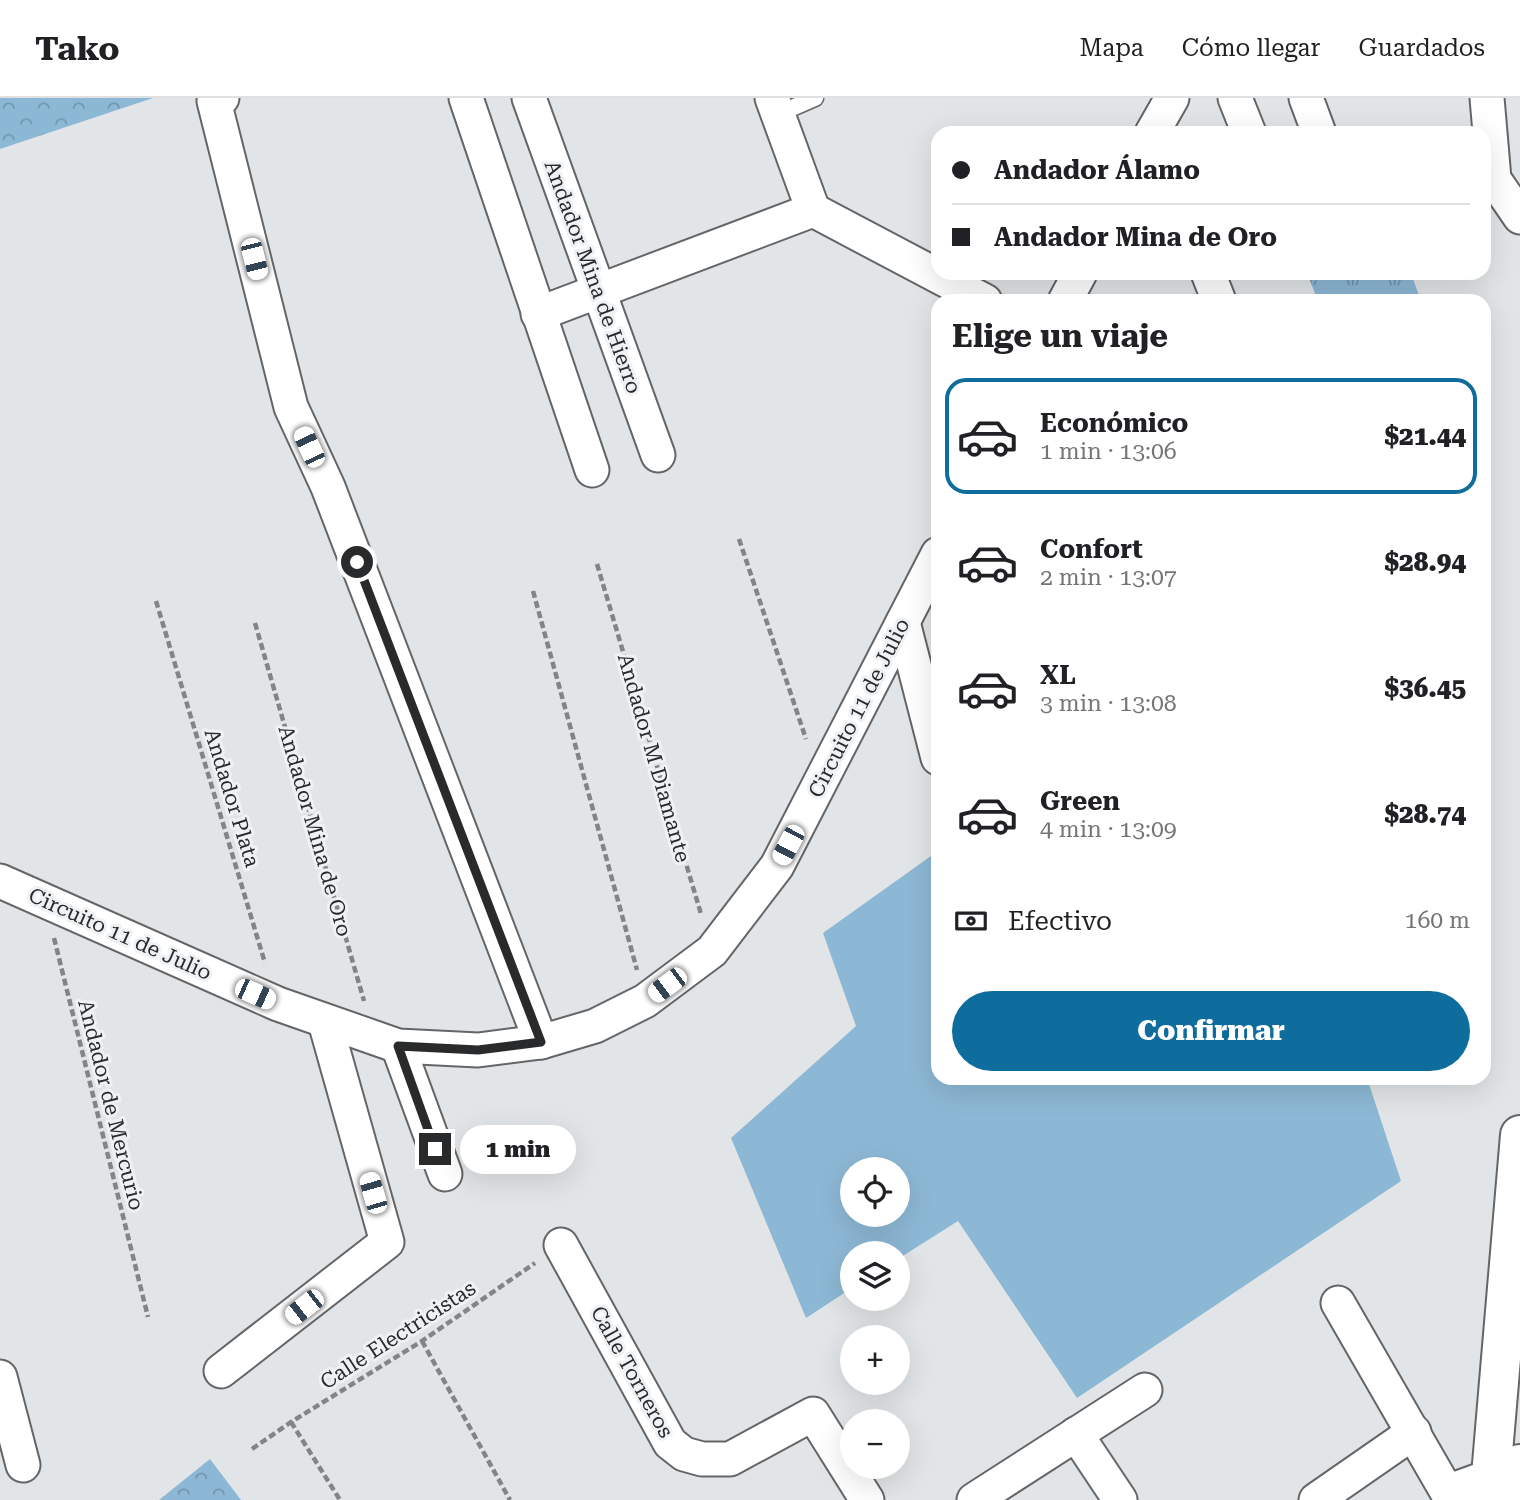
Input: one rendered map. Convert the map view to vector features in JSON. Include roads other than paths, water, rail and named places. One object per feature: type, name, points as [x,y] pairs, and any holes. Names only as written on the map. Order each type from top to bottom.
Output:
[{"type":"street","points":[[466,98],[592,470]]},
{"type":"street","name":"Andador Mina de Hierro","points":[[529,98],[658,455]]},
{"type":"street","points":[[1156,126],[1172,98]]},
{"type":"street","points":[[1235,98],[1245,126]]},
{"type":"street","points":[[1306,98],[1317,126]]},
{"type":"street","points":[[1487,98],[1489,126]]},
{"type":"street","points":[[218,100],[290,407],[328,487],[541,1042]]},
{"type":"street","points":[[775,106],[813,210],[931,272]]},
{"type":"street","points":[[1491,144],[1494,179],[1520,217]]},
{"type":"street","points":[[538,314],[813,210]]},
{"type":"street","points":[[945,280],[972,294]]},
{"type":"street","name":"Circuito 11 de Julio","points":[[0,881],[278,1004],[387,1043],[478,1050],[541,1042],[595,1026],[645,1001],[712,951],[777,866],[931,568]]},
{"type":"street","points":[[903,622],[931,731]]},
{"type":"street","points":[[221,1371],[387,1242],[326,1022]]},
{"type":"street","points":[[387,1043],[444,1174]]},
{"type":"street","points":[[1338,1303],[1447,1492],[1505,1485],[1520,1136]]},
{"type":"street","name":"Calle Torneros","points":[[561,1245],[670,1443],[684,1454],[702,1459],[730,1459],[813,1414],[867,1500]]},
{"type":"street","points":[[0,1377],[23,1465]]},
{"type":"street","points":[[974,1500],[1145,1390]]},
{"type":"street","points":[[1316,1500],[1414,1432]]},
{"type":"street","points":[[1076,1434],[1120,1500]]},
{"type":"lane","points":[[775,106],[815,98]]}]
